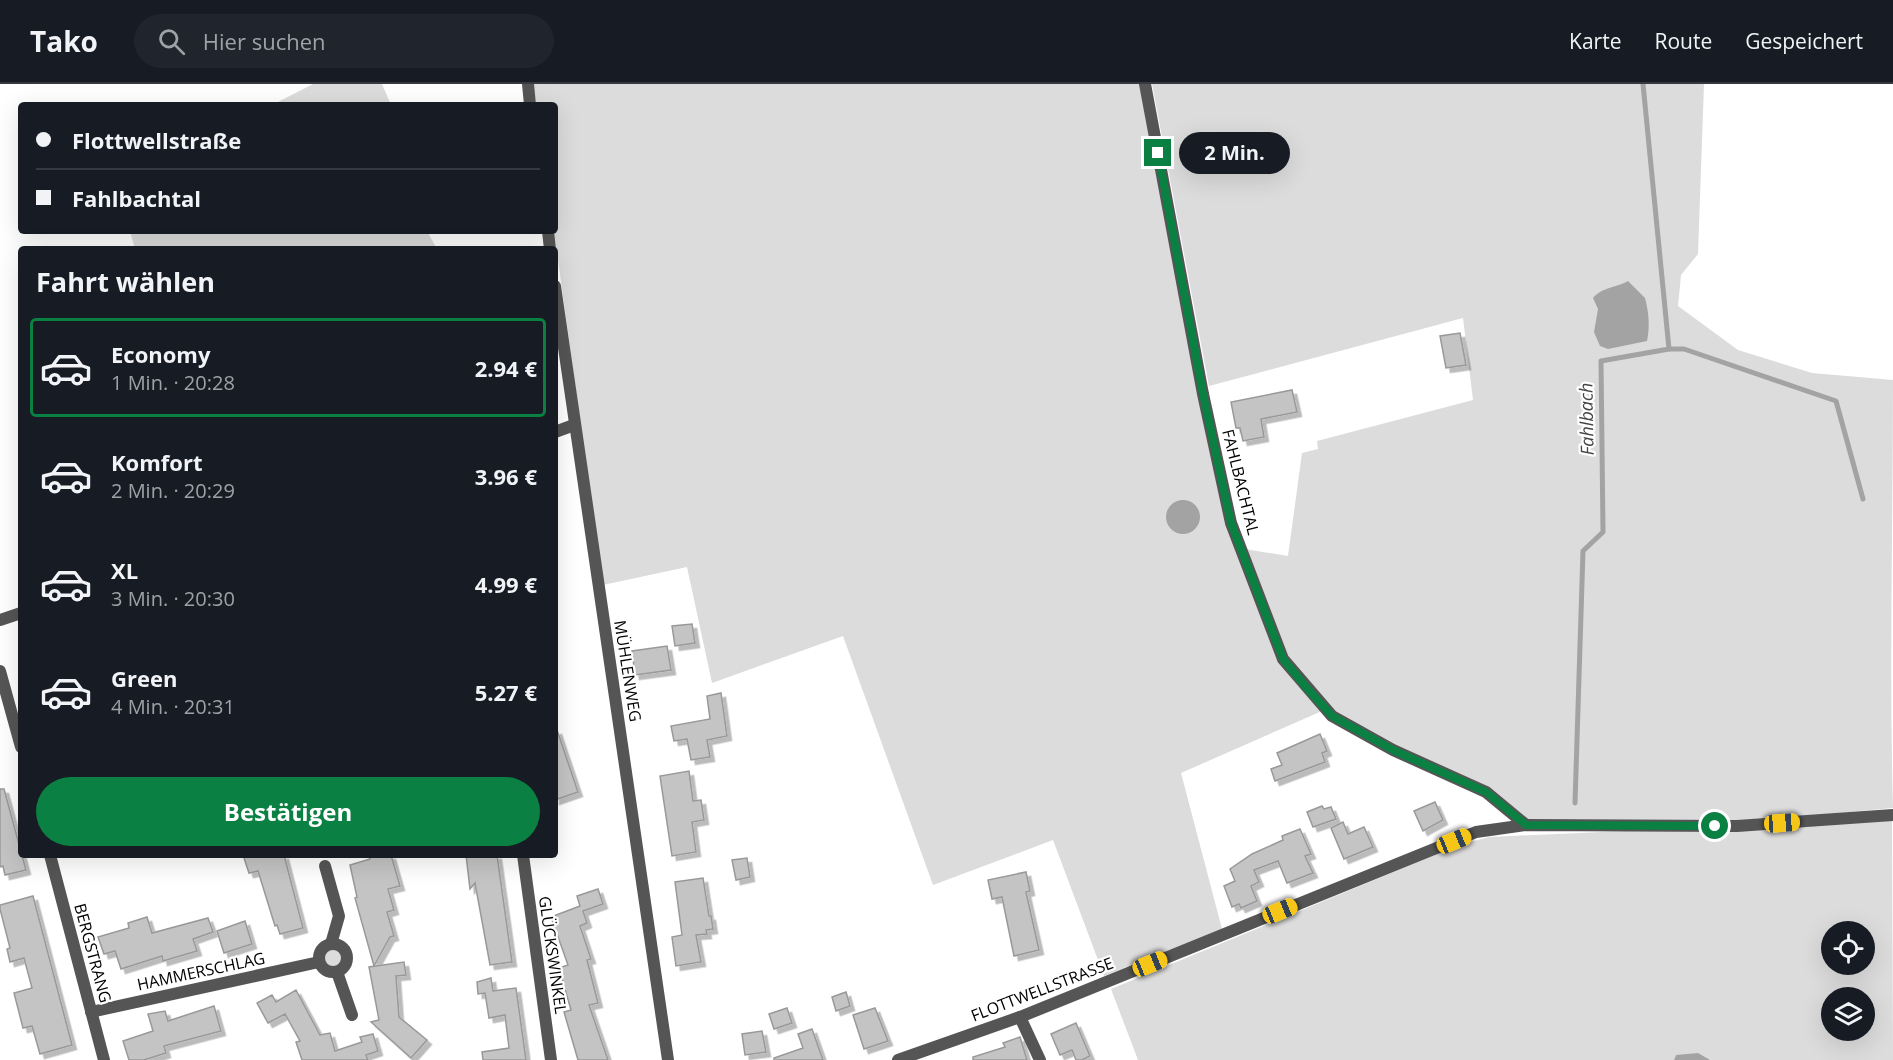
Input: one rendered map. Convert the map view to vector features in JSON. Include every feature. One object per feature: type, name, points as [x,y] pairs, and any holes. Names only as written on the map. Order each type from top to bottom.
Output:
[{"type":"street","points":[[528,84],[530,102]]},
{"type":"street","name":"FAHLBACHTAL","points":[[1145,84],[1203,394],[1231,523],[1283,659],[1332,716],[1393,750],[1486,792],[1526,825]]},
{"type":"street","name":"MÜHLENWEG","points":[[558,308],[668,1060]]},
{"type":"street","points":[[558,431],[574,425]]},
{"type":"street","points":[[0,620],[18,614]]},
{"type":"street","points":[[0,671],[18,736]]},
{"type":"street","name":"FLOTTWELLSTRASSE","points":[[898,1060],[1020,1017],[1476,832],[1526,825],[1737,826],[1893,815]]},
{"type":"street","name":"BERGSTRANG","points":[[51,858],[104,1060]]},
{"type":"street","name":"GLÜCKSWINKEL","points":[[523,858],[550,1060]]},
{"type":"street","points":[[325,866],[339,916],[331,944],[320,952],[319,962],[324,970],[337,972],[345,966],[346,952],[340,946],[331,944]]},
{"type":"street","name":"HAMMERSCHLAG","points":[[91,1012],[319,962]]},
{"type":"street","points":[[337,972],[352,1015]]},
{"type":"street","points":[[1020,1017],[1040,1060]]},
{"type":"shaded area","points":[[313,84],[382,84],[390,102],[278,102]]},
{"type":"shaded area","points":[[533,84],[1140,84],[1209,436],[1282,663],[1322,711],[1181,773],[1222,929],[1104,976],[1053,840],[933,885],[843,636],[712,683],[687,567],[603,585],[558,260],[558,246],[556,246],[554,234],[558,234],[558,102],[536,102]]},
{"type":"shaded area","points":[[1152,84],[1704,84],[1698,254],[1681,275],[1678,306],[1738,350],[1812,373],[1893,380],[1891,648],[1893,808],[1741,822],[1529,821],[1335,712],[1290,661],[1245,549],[1288,556],[1302,453],[1318,449],[1317,441],[1473,400],[1463,318],[1209,386]]},
{"type":"shaded area","points":[[131,234],[429,234],[435,246],[134,246]]},
{"type":"shaded area","points":[[1628,281],[1645,298],[1649,320],[1647,341],[1608,349],[1600,346],[1594,332],[1598,309],[1593,298],[1601,292]]},
{"type":"shaded area","points":[[1183,500],[1195,505],[1200,517],[1195,529],[1183,534],[1171,529],[1166,517],[1171,505]]},
{"type":"shaded area","points":[[1892,819],[1893,1060],[1710,1060],[1676,1055],[1674,1060],[1138,1060],[1111,989],[1459,845],[1489,837]]},
{"type":"shaded area","points":[[333,949],[339,952],[342,958],[339,964],[333,967],[327,964],[324,958],[327,952]]},
{"type":"shaded area","points":[[1698,1053],[1710,1060],[1674,1060],[1676,1055]]},
{"type":"building","points":[[1460,333],[1466,365],[1446,368],[1440,336]]},
{"type":"building","points":[[1292,390],[1297,412],[1261,419],[1264,437],[1243,441],[1240,428],[1236,428],[1231,402]]},
{"type":"building","points":[[692,624],[695,643],[675,646],[672,626]]},
{"type":"building","points":[[667,646],[671,670],[635,675],[632,651]]},
{"type":"building","points":[[721,693],[727,736],[707,740],[710,757],[691,760],[687,739],[674,741],[671,726],[710,719],[707,696]]},
{"type":"building","points":[[558,733],[578,792],[558,799]]},
{"type":"building","points":[[1320,734],[1327,751],[1322,753],[1325,762],[1275,781],[1271,769],[1282,765],[1277,753]]},
{"type":"building","points":[[689,771],[693,801],[701,800],[704,820],[692,822],[696,852],[672,856],[660,776]]},
{"type":"building","points":[[0,789],[4,789],[18,841],[18,858],[23,858],[26,870],[5,875],[3,866],[0,867]]},
{"type":"building","points":[[1435,802],[1443,820],[1423,831],[1414,811]]},
{"type":"building","points":[[1322,806],[1324,809],[1331,807],[1336,819],[1313,827],[1307,812]]},
{"type":"building","points":[[1343,822],[1348,834],[1364,827],[1373,847],[1344,859],[1331,828]]},
{"type":"building","points":[[1300,829],[1311,854],[1305,856],[1313,873],[1287,883],[1278,861],[1254,870],[1259,882],[1251,886],[1257,901],[1241,908],[1239,904],[1232,907],[1224,886],[1235,881],[1230,869],[1252,854],[1283,840],[1282,836]]},
{"type":"building","points":[[244,858],[285,858],[303,928],[280,934],[277,925],[275,926],[258,871],[249,873]]},
{"type":"building","points":[[392,858],[400,886],[388,889],[394,910],[387,912],[394,936],[390,937],[374,966],[355,898],[357,897],[350,865],[370,859]]},
{"type":"building","points":[[466,858],[497,858],[512,962],[490,965],[475,883],[470,889]]},
{"type":"building","points":[[747,858],[750,877],[736,880],[732,860]]},
{"type":"building","points":[[1026,872],[1030,891],[1026,892],[1039,950],[1014,956],[1002,897],[992,899],[988,880]]},
{"type":"building","points":[[703,878],[713,929],[706,930],[707,934],[696,935],[701,962],[676,966],[672,937],[682,935],[675,882]]},
{"type":"building","points":[[598,889],[603,904],[583,911],[587,923],[580,926],[591,959],[587,960],[598,1003],[589,1005],[608,1060],[578,1060],[564,1012],[571,1010],[559,968],[568,965],[551,917],[580,906],[577,896]]},
{"type":"building","points":[[33,896],[72,1045],[40,1054],[32,1026],[23,1028],[14,993],[32,988],[24,958],[10,962],[7,949],[10,948],[0,909],[0,905]]},
{"type":"building","points":[[147,917],[152,933],[208,918],[213,932],[193,939],[197,951],[163,961],[162,956],[121,969],[115,951],[104,954],[98,937],[129,928],[128,923]]},
{"type":"building","points":[[245,921],[252,944],[224,953],[217,931]]},
{"type":"building","points":[[404,962],[406,975],[396,976],[399,1017],[427,1040],[411,1058],[371,1022],[379,1020],[369,967]]},
{"type":"building","points":[[491,978],[493,991],[516,988],[526,1060],[483,1060],[482,1052],[509,1048],[505,1015],[489,1018],[485,993],[478,994],[477,982]]},
{"type":"building","points":[[296,990],[320,1035],[330,1033],[335,1051],[362,1042],[360,1037],[373,1034],[378,1051],[366,1055],[368,1060],[302,1060],[296,1042],[300,1041],[285,1014],[268,1023],[257,1003],[272,995],[276,1002]]},
{"type":"building","points":[[846,992],[850,1006],[836,1011],[832,997]]},
{"type":"building","points":[[214,1006],[221,1031],[164,1046],[166,1053],[144,1060],[129,1060],[123,1041],[153,1031],[148,1014],[165,1011],[168,1021]]},
{"type":"building","points":[[787,1008],[792,1023],[774,1029],[769,1014]]},
{"type":"building","points":[[875,1008],[888,1041],[864,1049],[853,1015]]},
{"type":"building","points":[[1076,1023],[1090,1056],[1082,1060],[1076,1060],[1072,1050],[1060,1055],[1051,1034]]},
{"type":"building","points":[[812,1029],[823,1060],[774,1060],[774,1058],[803,1048],[798,1034]]},
{"type":"building","points":[[762,1031],[766,1052],[745,1055],[742,1034]]},
{"type":"building","points":[[1020,1037],[1027,1060],[973,1060],[973,1057],[1005,1047],[1003,1043]]},
{"type":"waterway","name":"Fahlbach","points":[[1575,803],[1583,551],[1603,532],[1601,361],[1669,349],[1643,84]]},
{"type":"waterway","points":[[1669,349],[1684,349],[1836,401],[1863,499]]},
{"type":"route","points":[[1158,153],[1203,394],[1231,523],[1283,659],[1306,687],[1332,716],[1393,750],[1486,792],[1526,825],[1715,826]]}]
